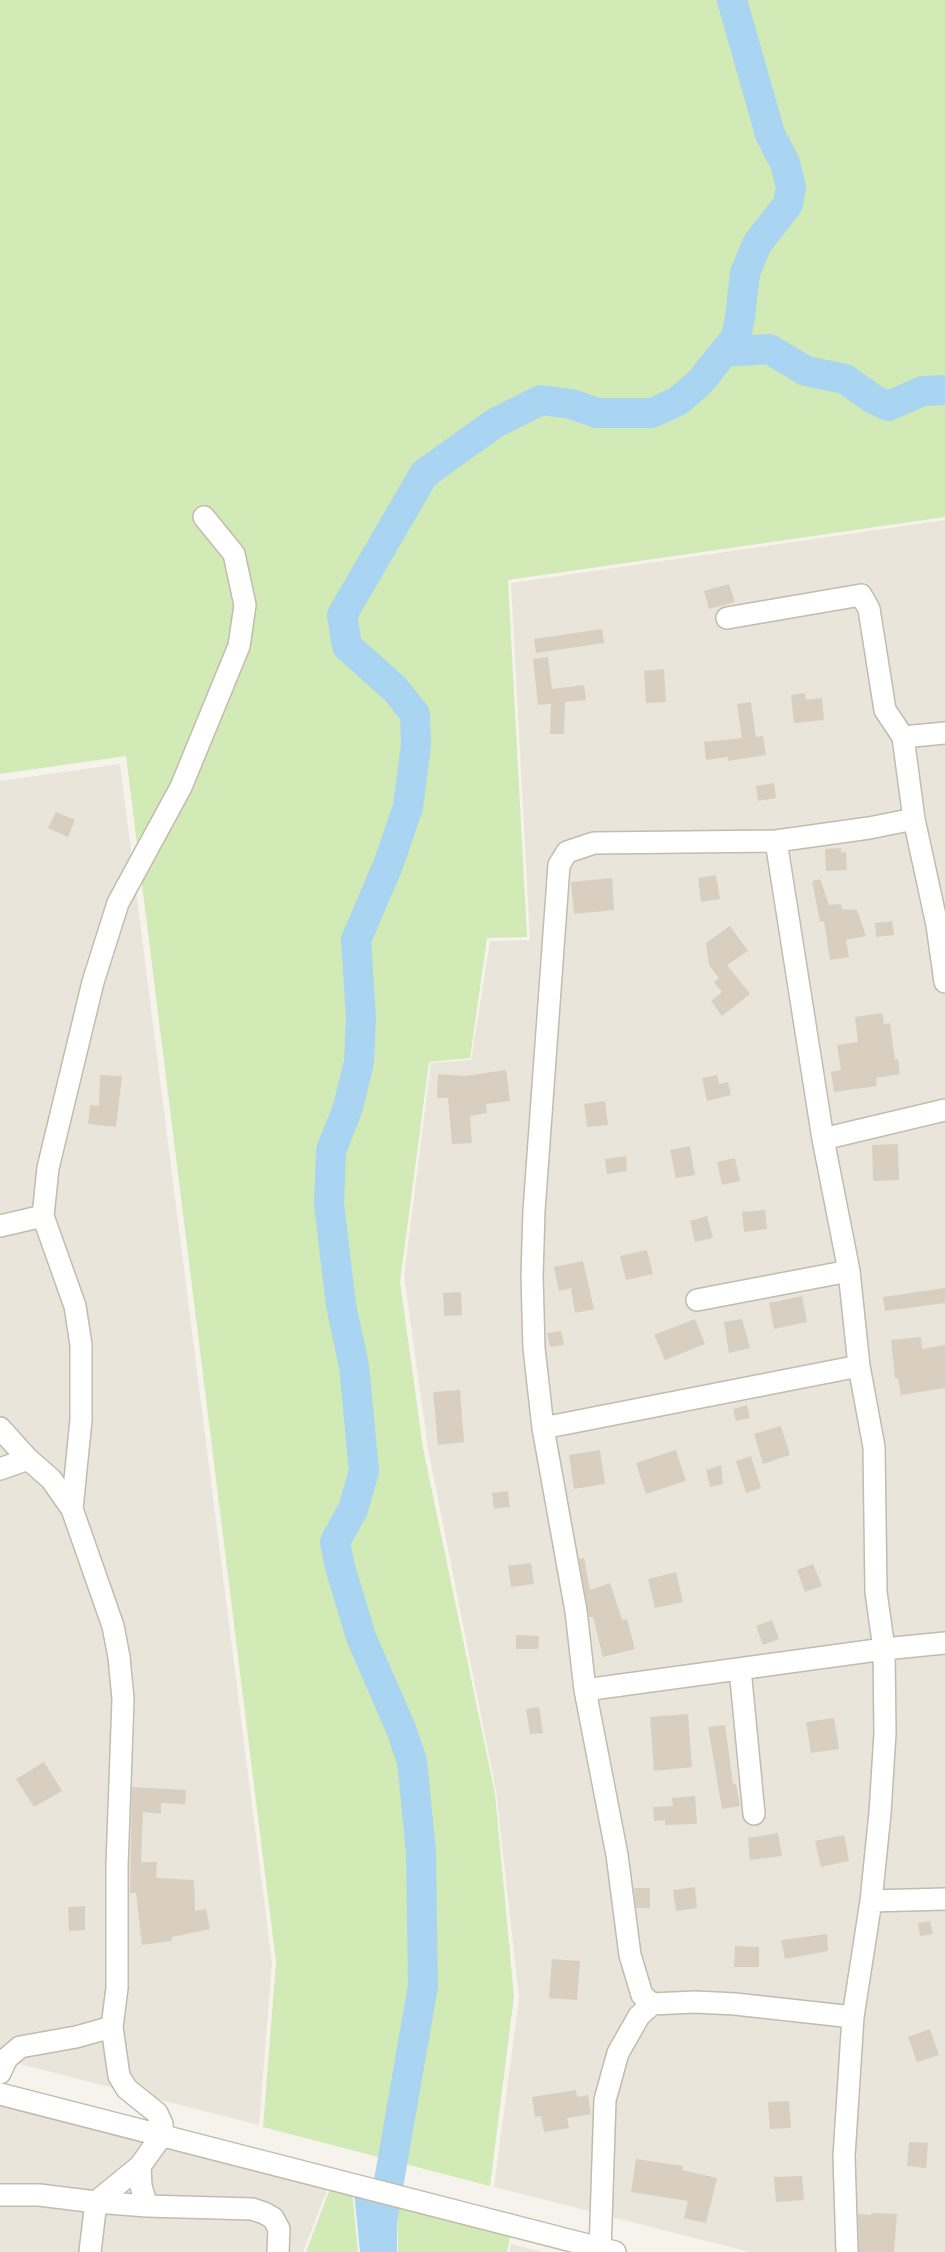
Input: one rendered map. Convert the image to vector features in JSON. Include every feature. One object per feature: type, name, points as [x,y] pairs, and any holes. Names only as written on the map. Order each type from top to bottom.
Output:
[{"type":"street","points":[[72,1509],[81,1420],[81,1345],[75,1306],[43,1216],[48,1168],[93,982],[118,903],[181,787],[239,646],[245,605],[234,554],[204,517]]},
{"type":"street","points":[[727,618],[861,595],[869,609],[885,710],[903,737],[914,819],[937,925],[945,982]]},
{"type":"street","points":[[903,737],[945,733]]},
{"type":"street","points":[[853,2017],[735,2004],[652,2004],[642,1995],[630,1955],[617,1855],[585,1690],[576,1611],[543,1428],[534,1348],[532,1276],[534,1210],[559,865],[567,852],[594,843],[776,842],[914,819]]},
{"type":"street","points":[[776,842],[823,1138],[848,1271],[859,1366],[874,1447],[876,1592],[884,1649],[884,1743],[871,1901],[853,2017],[844,2156],[847,2252]]},
{"type":"street","points":[[823,1138],[945,1110]]},
{"type":"street","points":[[0,1226],[43,1216]]},
{"type":"street","points":[[697,1300],[848,1271]]},
{"type":"street","points":[[543,1428],[859,1366]]},
{"type":"street","points":[[0,1428],[28,1460],[52,1479],[72,1509],[113,1626],[119,1657],[123,1699],[117,1866],[117,1988],[112,2027],[119,2076],[127,2089],[146,2102],[156,2113],[162,2124],[163,2134],[140,2166],[96,2202],[90,2252]]},
{"type":"street","points":[[0,1469],[28,1460]]},
{"type":"street","points":[[585,1690],[884,1649],[945,1643]]},
{"type":"street","points":[[740,1669],[754,1814]]},
{"type":"street","points":[[871,1901],[945,1899]]},
{"type":"street","points":[[0,2094],[318,2174],[606,2251],[605,2100],[618,2053],[639,2016],[652,2004]]},
{"type":"street","points":[[0,2073],[7,2058],[20,2047],[76,2037],[112,2027]]},
{"type":"street","points":[[140,2166],[146,2206]]},
{"type":"street","points":[[0,2195],[39,2195],[146,2206],[252,2209],[273,2218],[279,2229],[278,2252]]},
{"type":"shaded area","points":[[945,520],[945,2252],[750,2252],[494,2187],[519,1998],[496,1791],[428,1448],[404,1276],[431,1063],[471,1060],[490,941],[530,940],[511,583]]},
{"type":"shaded area","points":[[120,764],[272,1963],[259,2125],[0,2059],[0,781]]},
{"type":"shaded area","points":[[0,2103],[329,2185],[303,2252],[0,2252]]},
{"type":"shaded area","points":[[511,2244],[543,2252],[510,2252]]},
{"type":"green space","points":[[0,0],[945,0],[945,517],[508,580],[527,937],[487,938],[470,1058],[429,1062],[400,1282],[423,1448],[495,1794],[514,1996],[490,2186],[263,2127],[276,1962],[126,756],[0,774]]},
{"type":"green space","points":[[331,2186],[352,2191],[358,2252],[306,2252]]},
{"type":"green space","points":[[397,2203],[511,2231],[507,2252],[398,2252]]},
{"type":"water","points":[[354,2192],[393,2201],[393,2252],[360,2252]]},
{"type":"building","points":[[729,584],[735,602],[709,609],[704,591]]},
{"type":"building","points":[[602,629],[604,643],[536,653],[534,639]]},
{"type":"building","points":[[548,657],[552,689],[584,685],[586,700],[565,702],[564,734],[550,734],[551,704],[538,705],[533,659]]},
{"type":"building","points":[[664,669],[666,702],[646,703],[644,671]]},
{"type":"building","points":[[805,693],[806,700],[822,698],[824,720],[794,723],[791,695]]},
{"type":"building","points":[[751,702],[756,737],[763,736],[766,755],[728,761],[728,757],[706,760],[704,742],[742,738],[737,704]]},
{"type":"building","points":[[774,783],[776,798],[758,801],[756,786]]},
{"type":"building","points":[[56,812],[75,820],[68,837],[48,828]]},
{"type":"building","points":[[841,848],[841,853],[846,852],[847,870],[826,871],[825,849]]},
{"type":"building","points":[[716,875],[720,899],[701,902],[698,878]]},
{"type":"building","points":[[612,878],[614,910],[574,914],[571,882]]},
{"type":"building","points":[[820,879],[829,905],[841,904],[842,909],[857,910],[866,936],[846,940],[849,957],[830,960],[824,921],[820,922],[812,881]]},
{"type":"building","points":[[892,921],[894,935],[876,937],[875,923]]},
{"type":"building","points":[[730,926],[748,951],[727,965],[750,994],[722,1016],[711,1001],[722,992],[714,982],[719,978],[709,965],[706,943]]},
{"type":"building","points":[[882,1013],[884,1024],[890,1023],[895,1060],[898,1059],[900,1074],[876,1078],[877,1086],[834,1092],[831,1072],[841,1070],[837,1045],[858,1042],[855,1017]]},
{"type":"building","points":[[506,1070],[510,1101],[486,1104],[487,1113],[470,1116],[472,1143],[452,1144],[448,1098],[437,1098],[438,1074],[465,1076]]},
{"type":"building","points":[[100,1075],[122,1076],[116,1127],[88,1124],[90,1105],[99,1106]]},
{"type":"building","points":[[717,1075],[719,1084],[728,1082],[731,1095],[707,1101],[702,1078]]},
{"type":"building","points":[[605,1101],[608,1125],[587,1127],[584,1104]]},
{"type":"building","points":[[898,1144],[899,1180],[873,1181],[872,1145]]},
{"type":"building","points":[[690,1146],[695,1175],[676,1178],[670,1150]]},
{"type":"building","points":[[626,1156],[627,1171],[607,1174],[605,1159]]},
{"type":"building","points":[[735,1158],[740,1181],[722,1185],[717,1162]]},
{"type":"building","points":[[765,1210],[767,1229],[744,1232],[742,1212]]},
{"type":"building","points":[[707,1216],[713,1238],[695,1242],[690,1221]]},
{"type":"building","points":[[647,1250],[653,1274],[626,1280],[620,1256]]},
{"type":"building","points":[[583,1261],[594,1309],[575,1313],[571,1288],[559,1291],[554,1267]]},
{"type":"building","points":[[945,1288],[945,1303],[885,1311],[883,1297]]},
{"type":"building","points":[[461,1292],[462,1315],[444,1316],[443,1293]]},
{"type":"building","points":[[802,1296],[807,1322],[774,1329],[769,1303]]},
{"type":"building","points":[[695,1319],[705,1344],[665,1360],[654,1335]]},
{"type":"building","points":[[742,1319],[750,1348],[729,1353],[724,1322]]},
{"type":"building","points":[[561,1331],[564,1345],[550,1347],[547,1333]]},
{"type":"building","points":[[921,1337],[922,1349],[945,1345],[945,1388],[901,1395],[898,1378],[895,1378],[891,1340]]},
{"type":"building","points":[[460,1390],[464,1442],[438,1445],[433,1392]]},
{"type":"building","points":[[747,1405],[750,1418],[736,1421],[733,1409]]},
{"type":"building","points":[[781,1426],[790,1455],[763,1464],[754,1434]]},
{"type":"building","points":[[600,1450],[605,1484],[574,1489],[569,1455]]},
{"type":"building","points":[[676,1450],[686,1481],[646,1494],[636,1463]]},
{"type":"building","points":[[751,1456],[761,1488],[746,1493],[736,1461]]},
{"type":"building","points":[[721,1465],[723,1484],[710,1487],[706,1470]]},
{"type":"building","points":[[508,1491],[510,1507],[494,1509],[492,1493]]},
{"type":"building","points":[[584,1558],[590,1590],[610,1583],[622,1620],[627,1619],[635,1649],[603,1657],[593,1617],[589,1617],[579,1559]]},
{"type":"building","points":[[531,1563],[534,1584],[511,1587],[508,1566]]},
{"type":"building","points":[[813,1564],[822,1586],[805,1592],[797,1570]]},
{"type":"building","points":[[676,1572],[683,1602],[655,1608],[648,1579]]},
{"type":"building","points":[[772,1620],[779,1639],[763,1645],[756,1626]]},
{"type":"building","points":[[516,1635],[539,1636],[538,1649],[516,1649]]},
{"type":"building","points":[[539,1707],[543,1733],[530,1734],[526,1709]]},
{"type":"building","points":[[688,1714],[692,1767],[654,1771],[650,1717]]},
{"type":"building","points":[[834,1718],[839,1749],[811,1753],[806,1722]]},
{"type":"building","points":[[725,1725],[733,1784],[736,1784],[740,1806],[722,1809],[708,1727]]},
{"type":"building","points":[[44,1762],[62,1791],[34,1807],[16,1779]]},
{"type":"building","points":[[132,1787],[186,1790],[185,1804],[161,1803],[161,1814],[143,1812],[141,1862],[157,1862],[156,1878],[194,1880],[195,1911],[206,1909],[210,1929],[172,1937],[172,1941],[142,1945],[136,1893],[130,1893]]},
{"type":"building","points":[[695,1796],[697,1824],[665,1825],[665,1820],[654,1821],[653,1807],[673,1806],[672,1798]]},
{"type":"building","points":[[778,1833],[782,1856],[750,1860],[748,1838]]},
{"type":"building","points":[[844,1835],[849,1861],[821,1867],[815,1841]]},
{"type":"building","points":[[695,1887],[697,1908],[676,1911],[673,1890]]},
{"type":"building","points":[[634,1888],[650,1888],[650,1908],[636,1908]]},
{"type":"building","points":[[85,1906],[85,1930],[69,1931],[68,1907]]},
{"type":"building","points":[[930,1921],[933,1934],[920,1936],[918,1923]]},
{"type":"building","points":[[827,1934],[828,1951],[785,1959],[781,1940]]},
{"type":"building","points":[[735,1946],[759,1947],[759,1967],[734,1967]]},
{"type":"building","points":[[552,1959],[580,1961],[577,2000],[549,1998]]},
{"type":"building","points":[[930,2029],[939,2055],[917,2062],[908,2037]]},
{"type":"building","points":[[576,2090],[577,2097],[588,2095],[591,2114],[567,2118],[569,2128],[544,2132],[541,2116],[535,2117],[532,2097]]},
{"type":"building","points":[[789,2101],[791,2128],[770,2129],[768,2102]]},
{"type":"building","points":[[909,2142],[928,2143],[926,2168],[907,2166]]},
{"type":"building","points":[[636,2159],[683,2166],[682,2170],[717,2178],[706,2223],[684,2218],[688,2201],[631,2192]]},
{"type":"building","points":[[802,2176],[804,2200],[776,2202],[774,2177]]},
{"type":"building","points":[[871,2213],[897,2214],[894,2252],[859,2252],[858,2214],[871,2215]]},
{"type":"waterway","points":[[382,2252],[382,2221],[423,1986],[421,1852],[412,1761],[401,1729],[361,1637],[340,1567],[335,1542],[353,1509],[364,1471],[354,1366],[341,1305],[329,1204],[331,1151],[348,1107],[359,1062],[361,1017],[356,940],[388,865],[408,807],[416,745],[415,714],[395,689],[347,646],[342,615],[424,474],[495,423],[541,400],[571,404],[597,413],[652,413],[678,401],[700,382],[736,337],[745,273],[757,244],[788,204],[791,187],[785,163],[770,134],[732,0]]},
{"type":"waterway","points":[[725,352],[769,349],[806,371],[845,379],[873,399],[888,406],[923,391],[945,390]]}]
